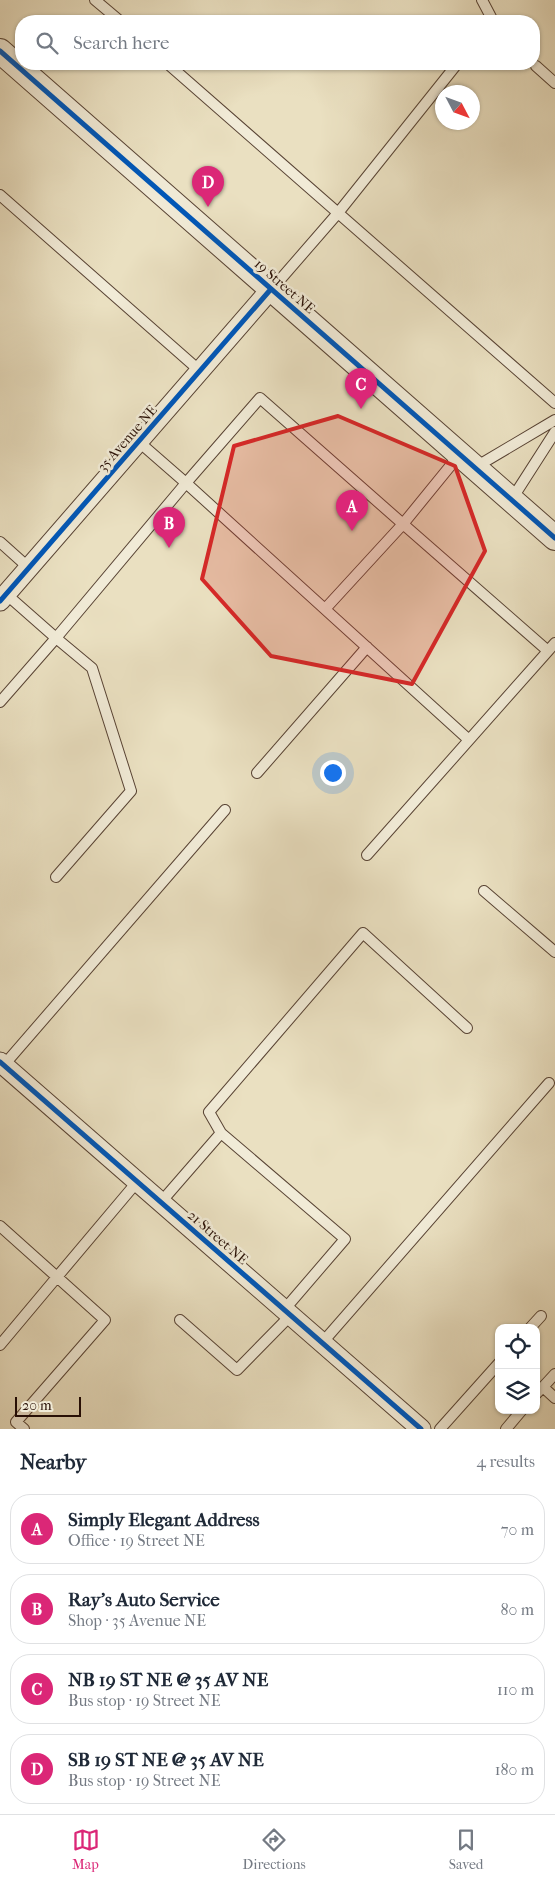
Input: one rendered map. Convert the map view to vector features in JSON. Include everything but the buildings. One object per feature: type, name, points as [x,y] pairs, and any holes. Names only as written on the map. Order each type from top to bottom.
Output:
[{"type":"street","name":"19 Street NE","points":[[0,52],[15,65]]},
{"type":"street","name":"19 Street NE","points":[[21,70],[555,538]]},
{"type":"street","name":"35 Avenue NE","points":[[3,598],[271,289]]},
{"type":"street","name":"21 Street NE","points":[[2,1064],[421,1429]]},
{"type":"lane","points":[[95,0],[113,15]]},
{"type":"lane","points":[[482,0],[490,15]]},
{"type":"lane","points":[[175,70],[555,403]]},
{"type":"lane","points":[[271,289],[338,213],[452,70]]},
{"type":"lane","points":[[540,70],[555,83]]},
{"type":"lane","points":[[0,195],[200,371]]},
{"type":"lane","points":[[0,702],[260,398],[403,524],[552,647],[367,855]]},
{"type":"lane","points":[[325,609],[403,524],[467,461],[555,420]]},
{"type":"lane","points":[[511,500],[555,432]]},
{"type":"lane","points":[[138,442],[186,483],[469,740]]},
{"type":"lane","points":[[0,542],[29,568]]},
{"type":"lane","points":[[3,598],[92,668],[131,791],[56,877]]},
{"type":"lane","points":[[257,773],[367,647]]},
{"type":"lane","points":[[2,1064],[225,810]]},
{"type":"lane","points":[[484,891],[555,952]]},
{"type":"lane","points":[[180,1320],[237,1370],[287,1313],[345,1239],[221,1133],[209,1112],[363,933],[467,1028]]},
{"type":"lane","points":[[322,1343],[549,1083]]},
{"type":"lane","points":[[160,1202],[221,1133]]},
{"type":"lane","points":[[0,1345],[137,1182]]},
{"type":"lane","points":[[0,1226],[105,1320],[13,1426],[24,1429]]},
{"type":"lane","points":[[534,1324],[541,1316]]},
{"type":"lane","points":[[440,1429],[495,1367]]},
{"type":"lane","points":[[555,1374],[540,1391],[555,1398]]},
{"type":"lane","points":[[506,1429],[519,1414]]},
{"type":"highlighted area","points":[[338,416],[455,466],[485,551],[412,684],[271,656],[202,579],[234,446]]},
{"type":"cycle path","points":[[0,51],[15,64]]},
{"type":"cycle path","points":[[22,70],[555,538]]},
{"type":"cycle path","points":[[0,601],[271,289]]},
{"type":"cycle path","points":[[0,1062],[421,1429]]},
{"type":"place","name":"SB 19 ST NE @ 35 AV NE","points":[[208,207]]},
{"type":"place","name":"NB 19 ST NE @ 35 AV NE","points":[[361,409]]},
{"type":"place","name":"Simply Elegant Address","points":[[352,531]]},
{"type":"place","name":"Ray's Auto Service","points":[[169,548]]}]
